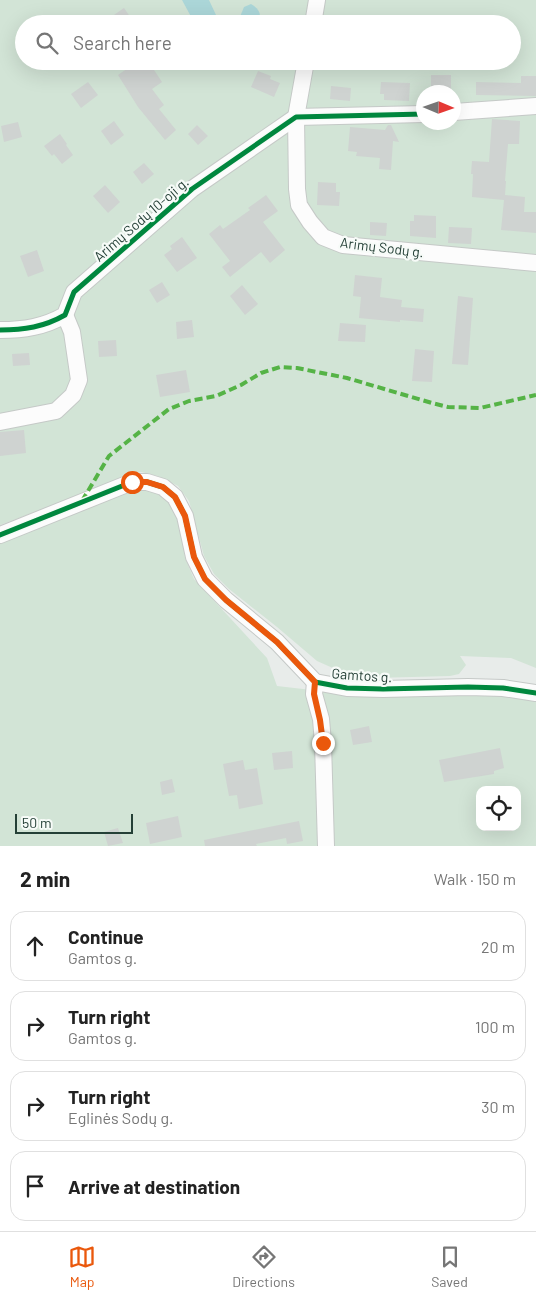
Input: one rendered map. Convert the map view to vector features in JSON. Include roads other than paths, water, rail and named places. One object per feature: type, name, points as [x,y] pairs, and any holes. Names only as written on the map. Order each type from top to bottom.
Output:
[{"type":"street","points":[[314,15],[317,0]]},
{"type":"street","name":"Arimų Sodų g.","points":[[304,70],[296,117],[296,189],[299,205],[323,237],[343,245],[536,263]]},
{"type":"street","points":[[461,111],[536,106]]},
{"type":"street","points":[[296,117],[416,114]]},
{"type":"street","name":"Arimų Sodų 10-oji g.","points":[[65,315],[74,292],[192,189],[296,117]]},
{"type":"street","points":[[0,330],[20,330],[52,322],[65,315],[72,332],[79,380],[74,395],[56,411],[0,422]]},
{"type":"street","name":"Gamtos g.","points":[[0,535],[132,482],[147,482],[163,487],[175,497],[185,516],[194,557],[205,579],[226,600],[277,642],[315,682],[347,688],[383,690],[468,687],[503,688],[536,693]]},
{"type":"street","points":[[315,682],[314,694],[323,743],[326,846]]},
{"type":"water","points":[[182,0],[209,0],[216,15],[190,15]]},
{"type":"water","points":[[251,4],[256,8],[260,15],[241,15],[244,7]]}]
